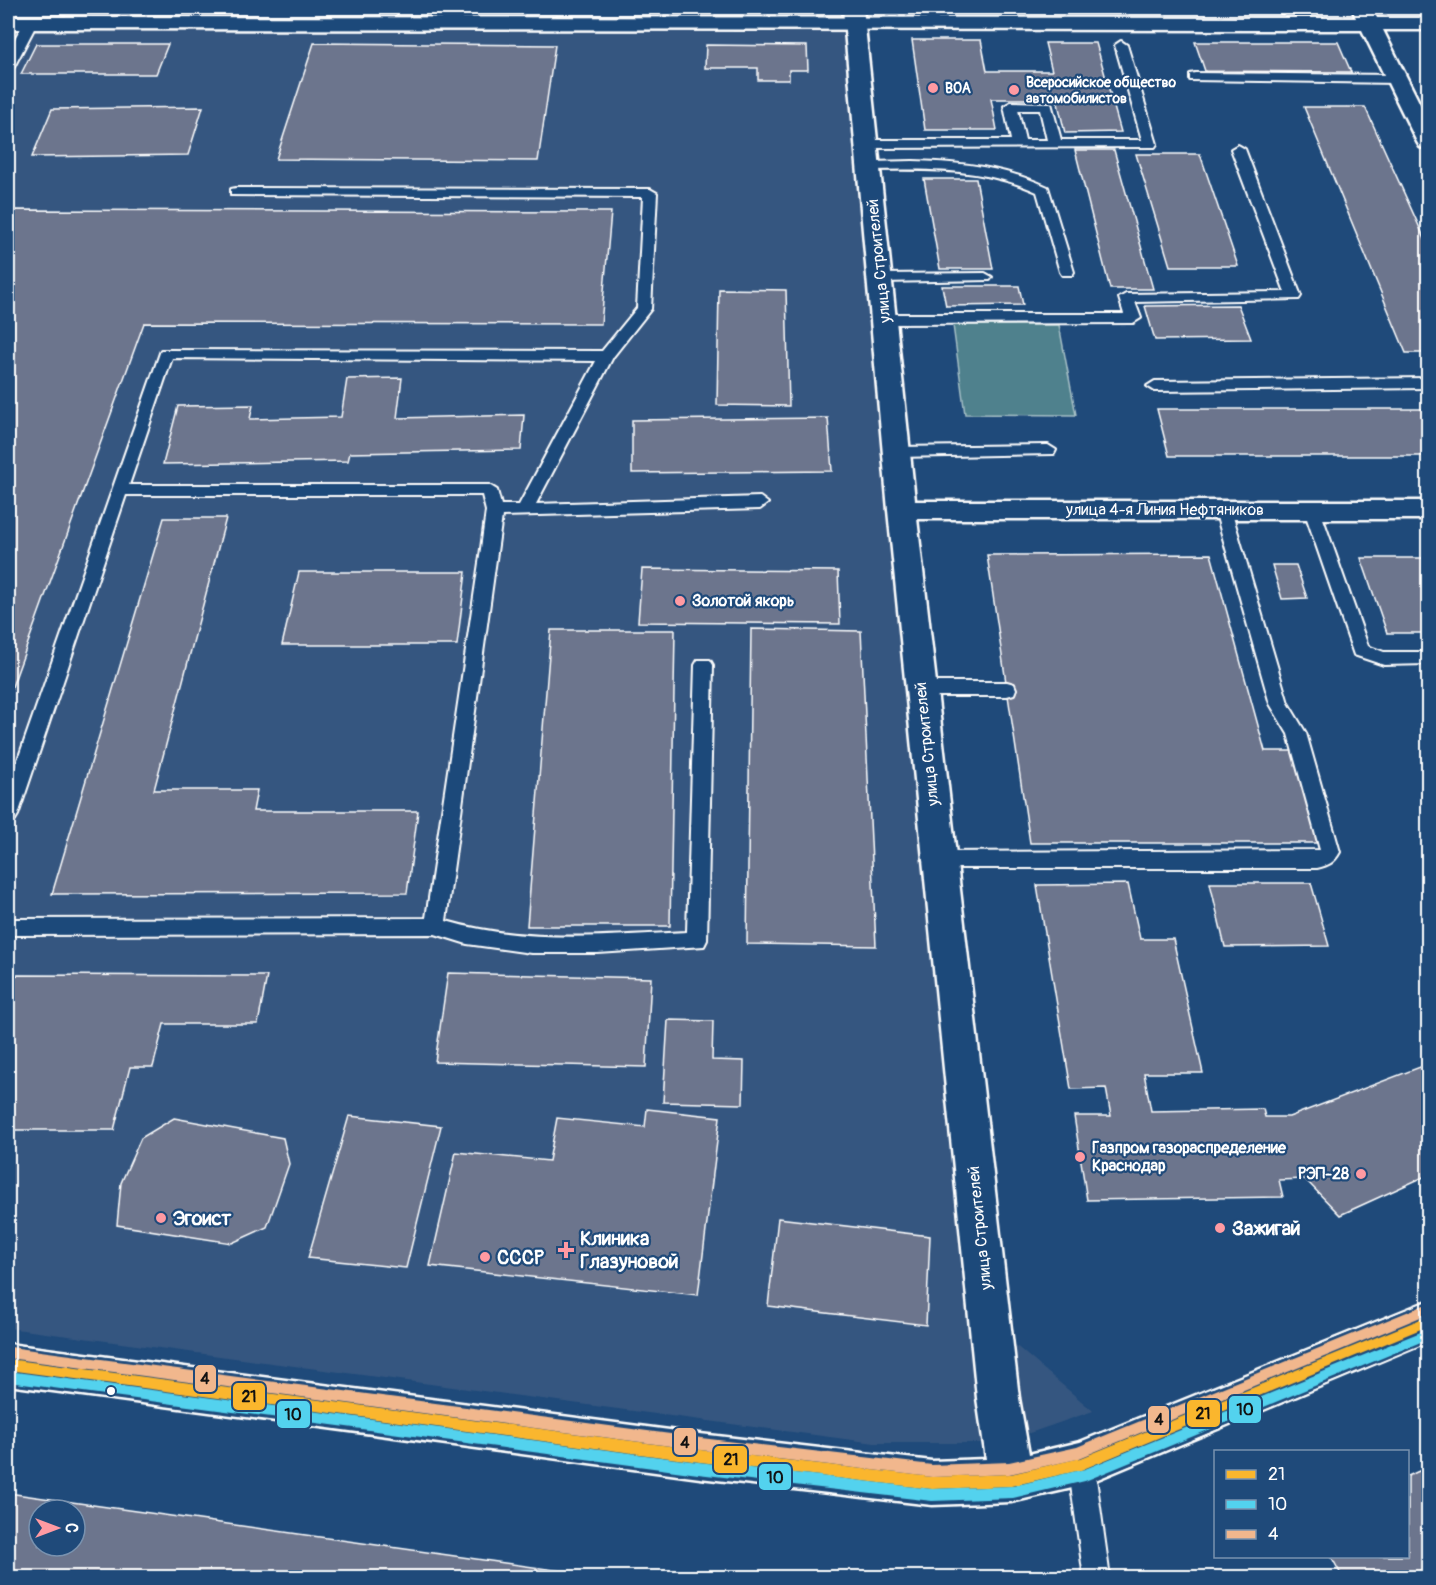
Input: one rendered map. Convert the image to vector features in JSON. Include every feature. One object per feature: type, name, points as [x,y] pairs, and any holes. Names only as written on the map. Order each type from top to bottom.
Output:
[{"type":"street","points":[[21,20],[853,15],[1366,16],[1428,24]]},
{"type":"street","name":"улица Строителей","points":[[853,15],[869,155],[921,688],[997,1386],[1011,1480]]},
{"type":"street","points":[[1366,16],[1428,142]]},
{"type":"street","name":"улица 4-я Линия Нефтяников","points":[[902,510],[1428,510]]},
{"type":"street","points":[[8,1365],[688,1455],[932,1483],[1011,1480],[1081,1464],[1197,1414],[1428,1321]]},
{"type":"lane","points":[[8,67],[21,20]]},
{"type":"lane","points":[[869,155],[1019,144],[1150,144],[1121,45]]},
{"type":"lane","points":[[1195,77],[1397,79]]},
{"type":"lane","points":[[1019,144],[1011,106],[1046,106],[1055,144]]},
{"type":"lane","points":[[885,319],[1133,318],[1126,298],[1294,296],[1238,149]]},
{"type":"lane","points":[[869,155],[925,165],[995,173],[1024,180],[1043,190],[1067,272]]},
{"type":"lane","points":[[236,192],[650,193],[644,309],[606,356],[525,510]]},
{"type":"lane","points":[[881,278],[985,277]]},
{"type":"lane","points":[[8,815],[166,353],[606,356]]},
{"type":"lane","points":[[1155,386],[1428,383]]},
{"type":"lane","points":[[897,452],[1048,450]]},
{"type":"lane","points":[[119,490],[489,490],[494,511],[435,926]]},
{"type":"lane","points":[[494,511],[760,503]]},
{"type":"lane","points":[[940,860],[1317,860],[1325,858],[1330,852],[1297,733],[1279,704],[1223,510]]},
{"type":"lane","points":[[1312,510],[1360,650],[1368,656],[1381,658],[1428,658]]},
{"type":"lane","points":[[8,927],[435,926],[467,938],[533,945],[698,940],[705,665]]},
{"type":"lane","points":[[921,688],[1007,688]]},
{"type":"lane","points":[[1081,1464],[1098,1578]]},
{"type":"shaded area","points":[[35,8],[480,8],[34,9]]},
{"type":"shaded area","points":[[26,15],[867,19],[1007,1338],[1093,1411],[1021,1436],[988,1443],[875,1443],[8,1328],[8,50]]},
{"type":"green space","points":[[953,325],[1059,325],[1076,415],[965,414]]},
{"type":"building","name":"Всеросийское общество автомобилистов","points":[[912,40],[981,40],[987,71],[1052,71],[1045,43],[1096,43],[1121,132],[1065,133],[1057,99],[991,99],[997,130],[925,130]]},
{"type":"building","points":[[1195,42],[1338,42],[1351,72],[1205,71]]},
{"type":"building","points":[[314,43],[555,45],[538,161],[276,159]]},
{"type":"building","points":[[36,44],[168,44],[156,74],[21,74]]},
{"type":"building","points":[[706,45],[807,46],[808,70],[789,70],[789,80],[758,80],[758,68],[705,68]]},
{"type":"building","points":[[203,107],[188,155],[32,157],[52,109]]},
{"type":"building","points":[[1304,107],[1365,107],[1428,246],[1428,353],[1406,353]]},
{"type":"building","points":[[1075,150],[1114,150],[1153,289],[1110,289]]},
{"type":"building","points":[[1136,154],[1200,154],[1238,266],[1170,266]]},
{"type":"building","points":[[924,179],[976,179],[993,269],[940,269]]},
{"type":"building","points":[[8,210],[611,212],[601,324],[144,323],[8,698]]},
{"type":"building","points":[[942,286],[1019,286],[1023,305],[946,306]]},
{"type":"building","points":[[719,289],[786,290],[789,406],[717,405]]},
{"type":"building","points":[[1238,305],[1251,339],[1155,340],[1145,306]]},
{"type":"building","points":[[402,378],[397,418],[524,415],[521,450],[350,453],[348,461],[163,464],[178,406],[253,405],[250,419],[341,417],[347,379]]},
{"type":"building","points":[[1157,409],[1428,409],[1428,456],[1169,456]]},
{"type":"building","points":[[828,418],[832,471],[632,473],[632,420]]},
{"type":"building","points":[[164,518],[226,518],[154,790],[257,790],[253,811],[418,811],[407,893],[52,894]]},
{"type":"building","points":[[1211,554],[1265,751],[1292,751],[1318,843],[1030,843],[987,555]]},
{"type":"building","points":[[1361,558],[1428,558],[1428,633],[1387,633]]},
{"type":"building","points":[[1272,565],[1296,565],[1307,598],[1282,599]]},
{"type":"building","points":[[642,569],[838,571],[840,624],[638,622]]},
{"type":"building","points":[[299,572],[466,572],[457,645],[282,645]]},
{"type":"building","points":[[751,629],[861,631],[876,946],[747,944]]},
{"type":"building","points":[[551,630],[675,630],[670,926],[527,926]]},
{"type":"building","points":[[1210,883],[1311,883],[1329,946],[1225,947]]},
{"type":"building","points":[[1128,884],[1140,939],[1173,939],[1203,1073],[1144,1073],[1151,1111],[1263,1109],[1265,1117],[1289,1117],[1428,1064],[1428,1175],[1340,1215],[1305,1179],[1279,1180],[1283,1197],[1087,1200],[1074,1116],[1111,1116],[1106,1088],[1071,1089],[1037,885]]},
{"type":"building","points":[[448,973],[651,978],[646,1067],[435,1062]]},
{"type":"building","points":[[16,975],[267,976],[258,1024],[164,1024],[153,1067],[130,1067],[114,1130],[8,1130],[8,1000]]},
{"type":"building","points":[[668,1020],[713,1021],[712,1060],[744,1061],[743,1104],[663,1102]]},
{"type":"building","points":[[647,1109],[720,1117],[698,1295],[430,1266],[456,1152],[549,1161],[557,1118],[645,1127]]},
{"type":"building","points":[[349,1116],[441,1126],[406,1268],[308,1258]]},
{"type":"building","points":[[174,1118],[283,1138],[289,1164],[267,1227],[232,1243],[117,1225],[121,1183],[141,1138]]},
{"type":"building","points":[[778,1218],[930,1236],[926,1325],[768,1306]]},
{"type":"building","points":[[1428,1467],[1428,1578],[1343,1578],[1332,1558],[1409,1558],[1409,1476]]},
{"type":"building","points":[[8,1493],[43,1498],[27,1498],[27,1558],[87,1558],[87,1504],[611,1578],[8,1578]]},
{"type":"transit line","name":"4","points":[[10,1353],[701,1444],[932,1471],[1009,1468],[1077,1453],[1424,1310]]},
{"type":"transit line","name":"21","points":[[8,1365],[700,1456],[932,1483],[1011,1480],[1081,1464],[1428,1321]]},
{"type":"transit line","name":"10","points":[[8,1377],[698,1468],[932,1495],[1013,1492],[1085,1475],[1428,1334]]},
{"type":"place","name":"ВОА","points":[[933,88]]},
{"type":"place","name":"Всеросийское общество автомобилистов","points":[[1014,90]]},
{"type":"place","name":"Золотой якорь","points":[[680,601]]},
{"type":"place","name":"Газпром газораспределение Краснодар","points":[[1080,1157]]},
{"type":"place","name":"РЭП-28","points":[[1361,1174]]},
{"type":"place","name":"Эгоист","points":[[161,1218]]},
{"type":"place","name":"Зажигай","points":[[1220,1228]]},
{"type":"place","name":"Клиника Глазуновой","points":[[566,1250]]},
{"type":"place","name":"СССР","points":[[485,1257]]}]
